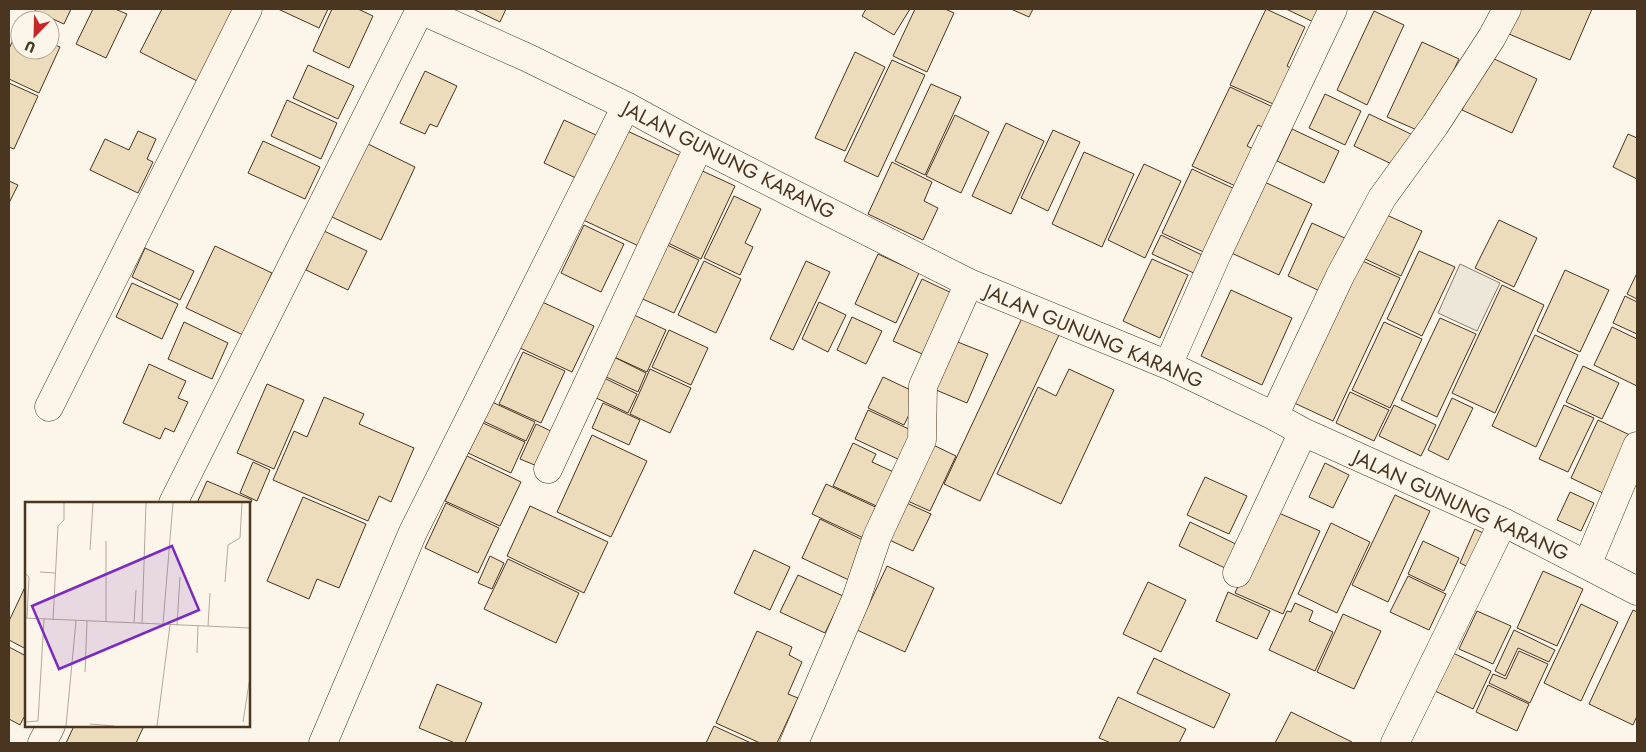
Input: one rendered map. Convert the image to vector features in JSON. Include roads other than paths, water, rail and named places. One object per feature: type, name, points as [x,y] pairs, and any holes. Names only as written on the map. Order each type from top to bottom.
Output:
[{"type":"street","points":[[49,407],[248,9]]},
{"type":"street","points":[[173,502],[419,9]]},
{"type":"street","name":"JALAN GUNUNG KARANG","points":[[419,9],[526,57],[626,106],[699,146],[969,283],[1168,366],[1274,416],[1303,432],[1503,522],[1637,590]]},
{"type":"street","points":[[1168,366],[1217,254],[1333,9]]},
{"type":"street","points":[[1274,416],[1340,276],[1382,198],[1435,125],[1492,37],[1507,9]]},
{"type":"street","points":[[322,743],[413,532],[626,106]]},
{"type":"street","points":[[548,469],[699,146]]},
{"type":"street","points":[[794,743],[856,599],[877,537],[922,440],[923,386],[969,283]]},
{"type":"street","points":[[1237,573],[1303,432]]},
{"type":"street","points":[[1586,565],[1637,446]]},
{"type":"street","points":[[1395,743],[1503,522]]},
{"type":"street","points":[[42,743],[50,727]]}]
